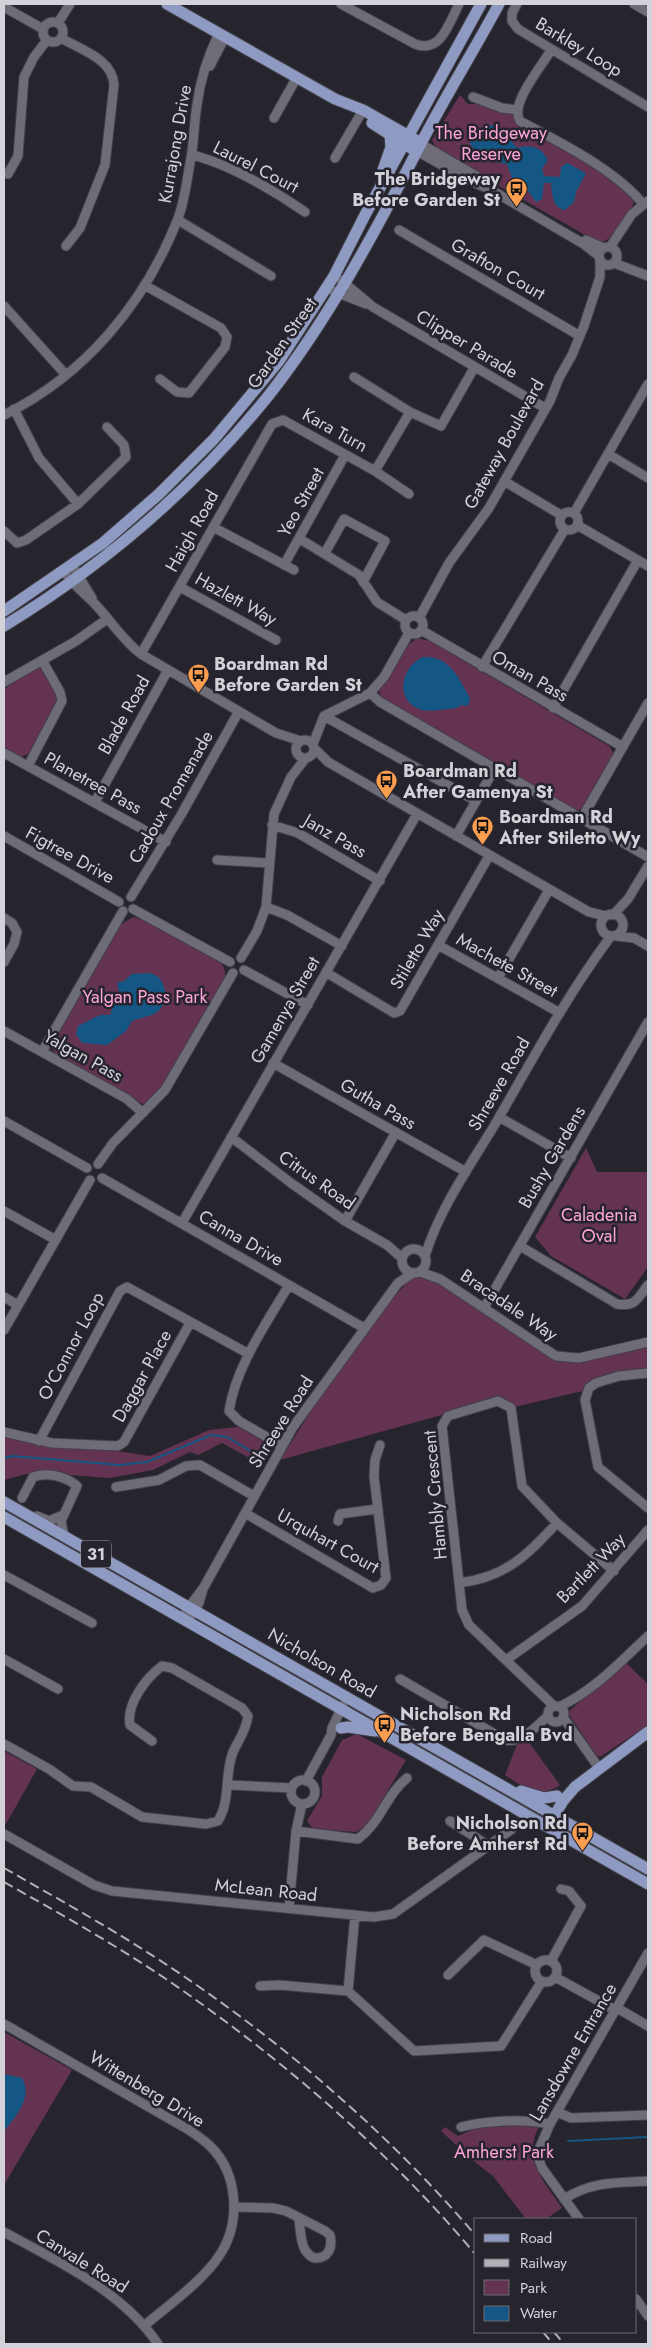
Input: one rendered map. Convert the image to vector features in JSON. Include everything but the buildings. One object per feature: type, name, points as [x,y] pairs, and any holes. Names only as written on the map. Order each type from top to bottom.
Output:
[{"type":"main road","points":[[167,4],[361,113],[390,134],[407,140]]},
{"type":"main road","name":"Garden Street","points":[[339,279],[365,214],[481,4]]},
{"type":"main road","name":"Garden Street","points":[[4,626],[76,579],[152,517],[241,428],[290,365],[339,279],[419,147],[499,4]]},
{"type":"main road","points":[[361,113],[400,126],[417,122]]},
{"type":"main road","points":[[384,122],[419,147]]},
{"type":"main road","points":[[365,214],[366,201],[389,159],[391,147],[390,134]]},
{"type":"main road","name":"Garden Street","points":[[4,611],[68,568],[132,519],[214,439],[279,361],[332,291]]},
{"type":"main road","points":[[4,1503],[16,1514],[32,1524],[33,1529],[28,1531]]},
{"type":"main road","name":"Nicholson Road","points":[[4,1503],[64,1536],[188,1615]]},
{"type":"main road","name":"Nicholson Road","points":[[4,1517],[188,1615],[348,1706],[474,1770],[547,1820],[648,1884]]},
{"type":"main road","name":"Nicholson Road","points":[[348,1706],[382,1732],[547,1820],[648,1869]]},
{"type":"main road","points":[[341,1728],[348,1727],[382,1732]]},
{"type":"main road","points":[[547,1820],[575,1787],[648,1732]]},
{"type":"main road","points":[[474,1770],[488,1773],[535,1796],[549,1798],[557,1796]]},
{"type":"main road","points":[[547,1820],[557,1796],[565,1789],[575,1787]]},
{"type":"street","points":[[58,23],[70,4]]},
{"type":"street","points":[[341,4],[422,47],[438,43],[459,4]]},
{"type":"street","name":"Barkley Loop","points":[[517,4],[512,13],[512,21],[518,29],[648,107]]},
{"type":"street","points":[[634,4],[648,12]]},
{"type":"street","points":[[4,7],[43,29]]},
{"type":"street","points":[[48,23],[58,23],[62,29],[61,38],[56,42],[47,40],[43,34],[43,29],[48,23]]},
{"type":"street","name":"Kurrajong Drive","points":[[4,414],[66,375],[101,344],[146,286],[178,220],[192,155],[198,92],[222,35]]},
{"type":"street","points":[[61,38],[106,64],[114,74],[104,165],[80,228],[66,246]]},
{"type":"street","points":[[8,174],[18,156],[24,77],[34,57],[47,40]]},
{"type":"street","points":[[551,50],[518,103],[517,110],[520,121],[613,175],[646,202]]},
{"type":"street","points":[[274,118],[297,77]]},
{"type":"street","points":[[472,96],[502,108],[517,110]]},
{"type":"street","points":[[336,158],[361,113]]},
{"type":"street","points":[[419,147],[466,179],[494,191],[582,243],[648,276]]},
{"type":"street","name":"Laurel Court","points":[[192,155],[210,159],[289,200],[305,212]]},
{"type":"street","name":"Gateway Boulevard","points":[[419,618],[449,563],[489,508],[550,401],[580,336],[609,256],[632,214],[646,202]]},
{"type":"street","points":[[178,220],[272,276]]},
{"type":"street","name":"Grafton Court","points":[[399,230],[580,336]]},
{"type":"street","points":[[609,256],[648,270]]},
{"type":"street","name":"Clipper Parade","points":[[339,279],[373,306],[474,368],[545,408]]},
{"type":"street","points":[[146,286],[221,328],[227,337],[225,347],[189,394],[177,392],[160,379]]},
{"type":"street","name":"Clipper Parade","points":[[332,291],[373,306]]},
{"type":"street","points":[[4,308],[66,375]]},
{"type":"street","points":[[354,378],[410,412],[441,426],[474,368]]},
{"type":"street","points":[[574,513],[648,384]]},
{"type":"street","points":[[14,409],[39,458],[78,504]]},
{"type":"street","name":"Kara Turn","points":[[272,424],[284,420],[375,471],[410,412]]},
{"type":"street","name":"Haigh Road","points":[[141,654],[272,424]]},
{"type":"street","points":[[4,531],[17,542],[26,540],[78,504],[126,456],[124,445],[107,427]]},
{"type":"street","points":[[608,454],[648,478]]},
{"type":"street","name":"Yeo Street","points":[[284,565],[345,455]]},
{"type":"street","points":[[375,471],[409,494]]},
{"type":"street","points":[[504,481],[561,515]]},
{"type":"street","points":[[567,511],[574,513],[578,520],[578,525],[572,530],[565,529],[560,523],[561,515],[567,511]]},
{"type":"street","points":[[325,553],[344,518],[385,541],[363,582]]},
{"type":"street","points":[[578,525],[648,566]]},
{"type":"street","points":[[214,527],[294,570]]},
{"type":"street","points":[[482,667],[565,529]]},
{"type":"street","points":[[300,539],[358,575],[377,602],[406,620]]},
{"type":"street","points":[[553,708],[638,560]]},
{"type":"street","points":[[68,568],[130,646],[276,733],[302,756],[328,762]]},
{"type":"street","name":"Hazlett Way","points":[[180,587],[276,640]]},
{"type":"street","points":[[406,620],[410,617],[419,618],[423,626],[417,634],[409,633]]},
{"type":"street","points":[[4,682],[107,619]]},
{"type":"street","points":[[406,620],[406,630],[409,633]]},
{"type":"street","name":"Oman Pass","points":[[421,630],[623,747]]},
{"type":"street","points":[[302,756],[296,746],[308,743],[324,716],[370,693],[384,677],[409,633]]},
{"type":"street","points":[[28,766],[62,701],[60,692],[42,660]]},
{"type":"street","name":"Blade Road","points":[[95,802],[168,670]]},
{"type":"street","points":[[370,693],[380,702],[648,857]]},
{"type":"street","points":[[582,818],[648,703]]},
{"type":"street","name":"Cadoux Promenade","points":[[131,898],[166,842],[239,711]]},
{"type":"street","points":[[324,716],[476,801]]},
{"type":"street","points":[[276,733],[308,743],[328,762],[589,912],[615,918],[634,938],[648,946]]},
{"type":"street","points":[[302,756],[313,755],[308,743]]},
{"type":"street","name":"Planetree Pass","points":[[4,753],[166,842]]},
{"type":"street","points":[[241,958],[257,931],[266,907],[272,825],[277,804],[302,756]]},
{"type":"street","points":[[456,836],[495,768]]},
{"type":"street","name":"Gamenya Street","points":[[182,1223],[273,1063],[327,973],[416,814]]},
{"type":"street","name":"Janz Pass","points":[[272,825],[298,833],[380,880]]},
{"type":"street","name":"Figtree Drive","points":[[4,836],[121,906]]},
{"type":"street","name":"Stiletto Way","points":[[327,973],[394,1013],[400,1011],[489,856]]},
{"type":"street","points":[[217,860],[268,864]]},
{"type":"street","points":[[608,932],[648,866]]},
{"type":"street","points":[[498,978],[549,890]]},
{"type":"street","points":[[42,1052],[121,906],[124,897],[131,898],[134,901],[133,908],[128,912],[121,906]]},
{"type":"street","points":[[266,907],[287,915],[342,946]]},
{"type":"street","points":[[133,908],[230,962]]},
{"type":"street","points":[[589,912],[608,932],[634,938]]},
{"type":"street","points":[[4,918],[12,923],[17,932],[14,944],[4,962]]},
{"type":"street","points":[[608,932],[620,932],[615,918]]},
{"type":"street","name":"Shreeve Road","points":[[188,1615],[293,1427],[398,1283],[421,1266],[430,1239],[466,1172],[600,949],[608,932]]},
{"type":"street","name":"Machete Street","points":[[438,945],[560,1013]]},
{"type":"street","points":[[230,962],[236,957],[241,958],[245,962],[244,970],[238,974],[233,973]]},
{"type":"street","points":[[230,962],[230,969],[233,973]]},
{"type":"street","points":[[244,970],[308,1005]]},
{"type":"street","points":[[87,1168],[93,1164],[98,1164],[113,1143],[165,1090],[233,973]]},
{"type":"street","name":"Bushy Gardens","points":[[484,1308],[648,1022]]},
{"type":"street","name":"Yalgan Pass","points":[[4,1031],[127,1099],[143,1113]]},
{"type":"street","name":"Gutha Pass","points":[[273,1063],[466,1172]]},
{"type":"street","points":[[498,1117],[571,1158]]},
{"type":"street","points":[[4,1121],[87,1168]]},
{"type":"street","points":[[345,1220],[396,1132]]},
{"type":"street","name":"Citrus Road","points":[[231,1137],[291,1183],[345,1220],[407,1256]]},
{"type":"street","points":[[90,1180],[98,1181],[102,1178],[103,1170],[98,1164]]},
{"type":"street","points":[[87,1168],[87,1176],[90,1180]]},
{"type":"street","name":"Canna Drive","points":[[102,1178],[364,1328]]},
{"type":"street","points":[[4,1330],[90,1180]]},
{"type":"street","points":[[4,1211],[56,1240]]},
{"type":"street","name":"Shreeve Road","points":[[398,1283],[407,1256],[430,1239]]},
{"type":"street","points":[[520,1246],[617,1304],[629,1306],[635,1302],[648,1285]]},
{"type":"street","points":[[407,1256],[421,1266]]},
{"type":"street","points":[[407,1256],[421,1266]]},
{"type":"street","name":"Bracadale Way","points":[[421,1266],[556,1356],[578,1358],[648,1342]]},
{"type":"street","points":[[282,1446],[239,1421],[229,1411],[231,1399],[249,1354],[289,1285]]},
{"type":"street","name":"O'Connor Loop","points":[[39,1441],[120,1290],[127,1287],[249,1354]]},
{"type":"street","points":[[4,1297],[18,1305]]},
{"type":"street","name":"Daggar Place","points":[[4,1432],[52,1443],[118,1446],[124,1442],[190,1323]]},
{"type":"street","points":[[648,1373],[619,1376],[596,1383],[589,1388],[585,1400],[598,1467],[648,1508]]},
{"type":"street","name":"Hambly Crescent","points":[[597,1769],[538,1692],[469,1625],[462,1610],[442,1426],[448,1416],[498,1400],[511,1408],[522,1486],[557,1523],[614,1571]]},
{"type":"street","name":"Urquhart Court","points":[[245,1513],[373,1588],[381,1585],[386,1578],[374,1476],[375,1460],[380,1445]]},
{"type":"street","points":[[116,1487],[159,1480],[194,1465],[200,1465],[254,1496]]},
{"type":"street","points":[[22,1498],[34,1477],[50,1476],[69,1479],[77,1486],[63,1515],[61,1526],[64,1536]]},
{"type":"street","name":"Urquhart Court","points":[[338,1521],[340,1514],[377,1509]]},
{"type":"street","points":[[21,1511],[30,1511],[49,1521],[63,1515]]},
{"type":"street","points":[[459,1583],[475,1581],[502,1572],[533,1548],[557,1523]]},
{"type":"street","name":"Bartlett Way","points":[[506,1660],[582,1606],[648,1530]]},
{"type":"street","points":[[4,1575],[92,1623]]},
{"type":"street","points":[[400,1679],[505,1740],[518,1740],[602,1680],[648,1636]]},
{"type":"street","points":[[4,1659],[58,1689]]},
{"type":"street","points":[[4,1744],[49,1769],[73,1786],[91,1787],[142,1816],[206,1824],[218,1821],[225,1811],[230,1764],[234,1752],[247,1729],[248,1716],[242,1708],[172,1668],[162,1666],[150,1675],[131,1709],[130,1726],[152,1741]]},
{"type":"street","points":[[331,1735],[338,1733],[341,1728],[348,1706]]},
{"type":"street","points":[[306,1781],[331,1735],[332,1728],[348,1706]]},
{"type":"street","points":[[296,1831],[358,1838],[371,1829],[396,1786],[407,1778]]},
{"type":"street","points":[[306,1781],[312,1785],[315,1792],[312,1800],[302,1804],[293,1799],[292,1788],[296,1783],[306,1781]]},
{"type":"street","points":[[229,1785],[292,1788]]},
{"type":"street","points":[[289,1908],[296,1831],[302,1804]]},
{"type":"street","points":[[450,1821],[489,1846]]},
{"type":"street","name":"McLean Road","points":[[4,1834],[103,1888],[374,1917],[393,1914],[512,1829]]},
{"type":"street","points":[[551,1961],[581,1906],[569,1891],[561,1889]]},
{"type":"street","points":[[348,1990],[355,1915]]},
{"type":"street","points":[[448,1975],[484,1940],[537,1965]]},
{"type":"street","name":"Lansdowne Entrance","points":[[578,2218],[542,2168],[537,2154],[550,2124],[648,1952]]},
{"type":"street","points":[[543,1960],[551,1961],[557,1970],[555,1977],[549,1981],[542,1981],[536,1975],[537,1965],[543,1960]]},
{"type":"street","points":[[555,1977],[648,2026]]},
{"type":"street","points":[[260,1986],[279,1984],[348,1990],[414,2051],[501,2046],[542,1981]]},
{"type":"street","name":"Wittenberg Drive","points":[[4,2024],[197,2135],[211,2147],[229,2176],[234,2208],[228,2241],[218,2257],[205,2272],[144,2326]]},
{"type":"street","points":[[557,2112],[571,2118],[648,2115]]},
{"type":"street","points":[[461,2127],[474,2124],[533,2121],[550,2124]]},
{"type":"street","points":[[564,2199],[578,2190],[594,2184],[648,2181]]},
{"type":"street","points":[[234,2208],[273,2208],[286,2211],[330,2236],[331,2248],[324,2257],[314,2258],[306,2253],[299,2220]]},
{"type":"street","name":"Canvale Road","points":[[4,2232],[111,2295],[144,2326],[158,2344]]},
{"type":"street","points":[[637,2300],[648,2316]]},
{"type":"green space","name":"The Bridgeway Reserve","points":[[460,95],[468,104],[485,104],[513,115],[519,123],[610,177],[634,197],[631,210],[622,225],[610,237],[599,243],[438,151],[432,140]]},
{"type":"green space","points":[[417,638],[430,641],[609,746],[614,754],[584,808],[576,811],[382,699],[379,691],[407,646]]},
{"type":"green space","points":[[40,668],[44,670],[43,673],[55,692],[57,702],[30,753],[21,757],[4,747],[4,689],[33,669]]},
{"type":"green space","name":"Yalgan Pass Park","points":[[133,917],[144,920],[212,956],[223,965],[225,971],[225,979],[174,1068],[162,1086],[143,1104],[57,1056],[51,1047],[118,926]]},
{"type":"green space","name":"Caladenia Oval","points":[[586,1148],[597,1172],[648,1172],[648,1267],[625,1299],[551,1256],[535,1237]]},
{"type":"green space","points":[[417,1275],[446,1287],[465,1298],[556,1359],[648,1344],[648,1371],[583,1391],[514,1407],[499,1399],[280,1460],[356,1344],[400,1290]]},
{"type":"green space","points":[[238,1427],[271,1446],[260,1464],[222,1443],[198,1455],[190,1452],[153,1470],[109,1478],[43,1473],[26,1474],[4,1480],[4,1434],[150,1456],[209,1430]]},
{"type":"green space","points":[[626,1663],[648,1684],[648,1725],[600,1757],[596,1755],[570,1716],[569,1711]]},
{"type":"green space","points":[[357,1734],[406,1760],[367,1825],[356,1832],[313,1829],[307,1821],[322,1796],[322,1777],[342,1740]]},
{"type":"green space","points":[[526,1734],[528,1741],[560,1785],[546,1791],[532,1790],[518,1784],[505,1775],[519,1739]]},
{"type":"green space","points":[[4,1751],[37,1769],[6,1824],[4,1823]]},
{"type":"green space","points":[[4,2032],[72,2070],[4,2185]]},
{"type":"green space","name":"Amherst Park","points":[[540,2125],[533,2148],[534,2159],[542,2179],[562,2208],[547,2218],[525,2218],[493,2176],[472,2160],[441,2131],[445,2127],[458,2136],[479,2127]]},
{"type":"water","points":[[492,125],[505,133],[517,148],[531,147],[539,149],[548,160],[542,169],[544,176],[560,177],[561,167],[567,163],[586,173],[576,192],[574,202],[565,210],[561,209],[555,203],[551,183],[544,183],[542,199],[536,202],[527,190],[512,178],[507,164],[482,160],[473,153],[474,149],[470,144],[474,133],[480,128]]},
{"type":"water","points":[[423,657],[432,657],[447,664],[457,676],[470,698],[468,706],[461,705],[457,708],[426,711],[413,706],[407,700],[403,684],[405,676],[409,668]]},
{"type":"water","points":[[149,973],[156,975],[164,985],[165,999],[159,1010],[154,1014],[132,1021],[126,1031],[107,1045],[82,1043],[76,1034],[78,1026],[100,1015],[110,1015],[119,991],[117,983],[124,981],[132,974]]},
{"type":"water","points":[[4,2074],[22,2078],[26,2092],[22,2106],[4,2131]]},
{"type":"waterway","points":[[4,1458],[12,1456],[120,1465],[147,1462],[211,1435],[227,1437],[261,1457]]},
{"type":"waterway","points":[[568,2141],[648,2137]]},
{"type":"railway","points":[[4,1868],[150,1954],[252,2025],[370,2125],[443,2198],[474,2234]]},
{"type":"railway","points":[[4,1882],[146,1966],[250,2040],[330,2106],[369,2142],[406,2178],[474,2253]]},
{"type":"railway","points":[[544,2333],[553,2344]]},
{"type":"railway","points":[[555,2333],[564,2344]]},
{"type":"place","name":"The Bridgeway Before Garden St","points":[[516,208]]},
{"type":"place","name":"Boardman Rd Before Garden St","points":[[198,693]]},
{"type":"place","name":"Boardman Rd After Gamenya St","points":[[387,800]]},
{"type":"place","name":"Boardman Rd After Stiletto Wy","points":[[483,846]]},
{"type":"place","name":"Nicholson Rd Before Bengalla Bvd","points":[[384,1743]]},
{"type":"place","name":"Nicholson Rd Before Amherst Rd","points":[[583,1852]]}]
